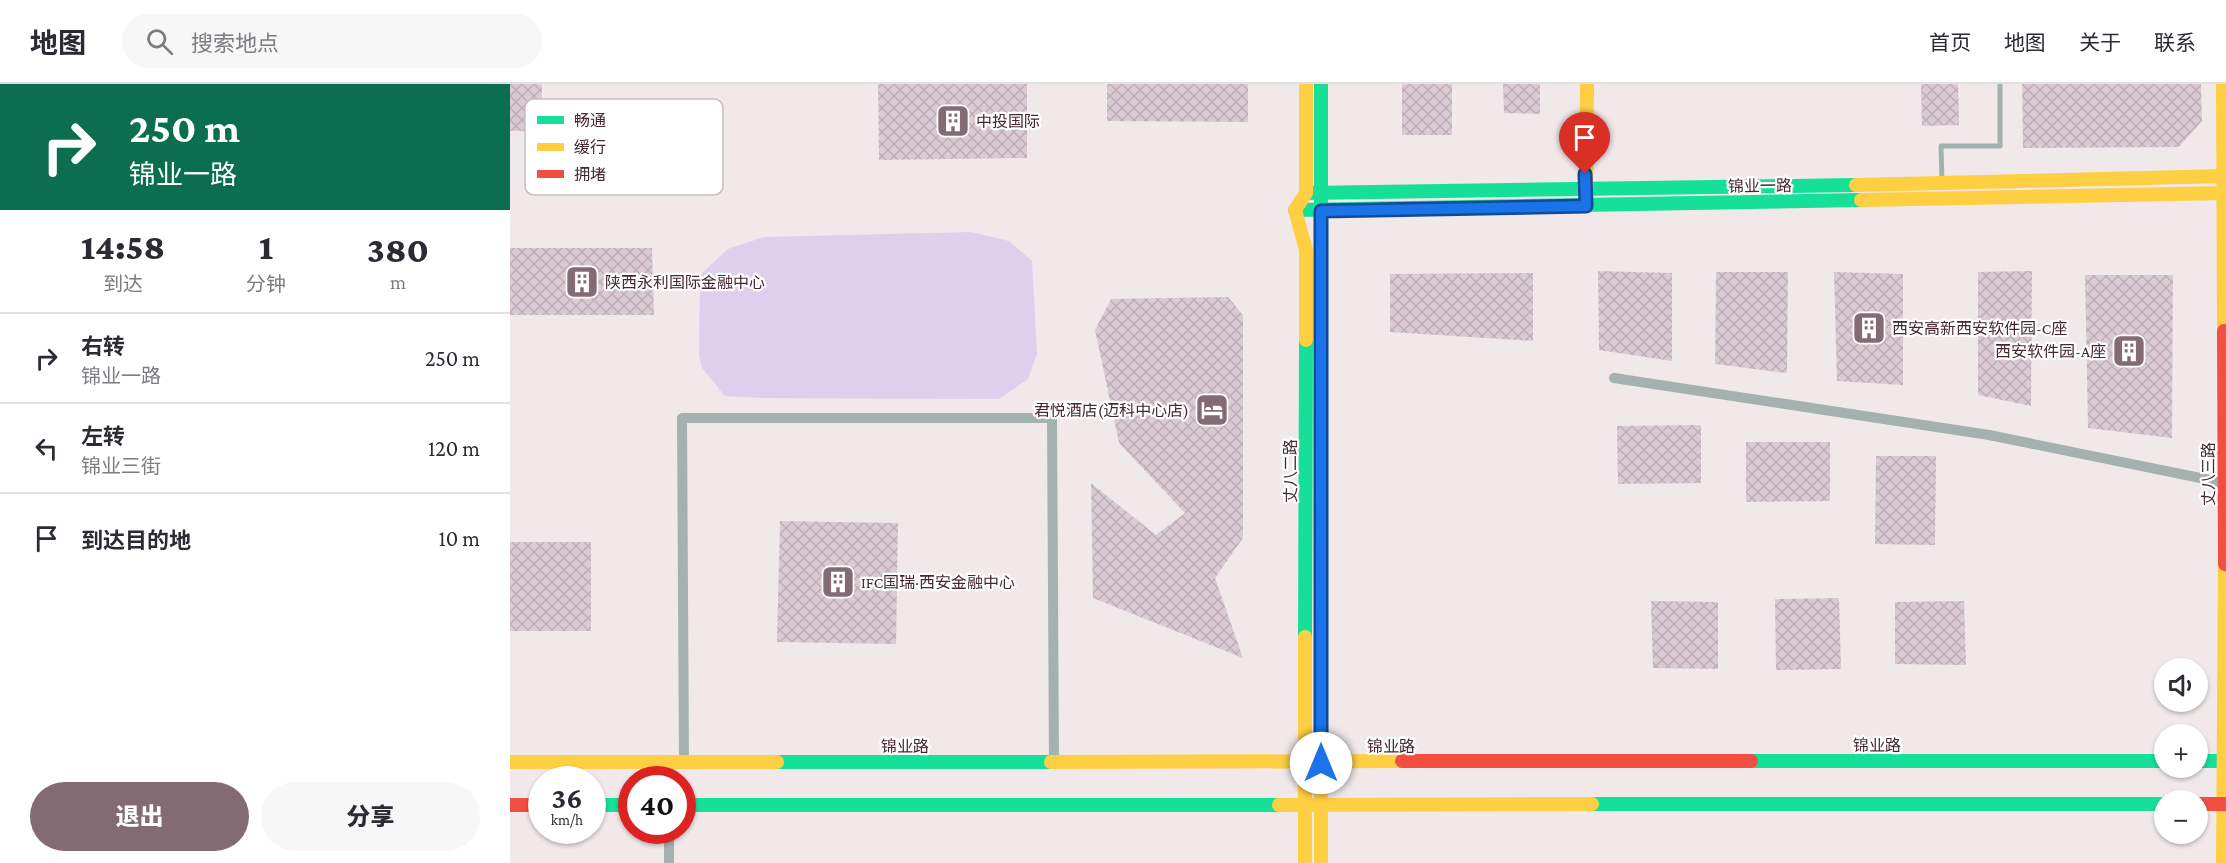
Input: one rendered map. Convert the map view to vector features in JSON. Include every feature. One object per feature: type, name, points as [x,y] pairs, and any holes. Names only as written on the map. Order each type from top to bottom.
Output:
[{"type":"street","points":[[1295,210],[1306,193],[1306,84]]},
{"type":"street","name":"丈八二路","points":[[1305,863],[1305,806],[1314,763],[1321,84]]},
{"type":"street","points":[[1586,206],[1587,84]]},
{"type":"street","name":"丈八三路","points":[[2223,84],[2225,483],[2223,863]]},
{"type":"street","name":"锦业一路","points":[[1306,193],[1585,190],[2224,176]]},
{"type":"street","name":"锦业一路","points":[[1295,210],[2224,193]]},
{"type":"street","name":"丈八二路","points":[[1295,210],[1306,250],[1314,763],[1321,806],[1321,863]]},
{"type":"street","points":[[1614,378],[1989,435],[2225,483]]},
{"type":"street","points":[[684,762],[682,418],[1052,418],[1054,762]]},
{"type":"street","name":"锦业路","points":[[510,762],[2154,761]]},
{"type":"street","points":[[2208,761],[2225,761]]},
{"type":"street","points":[[696,805],[2154,804]]},
{"type":"street","points":[[2208,804],[2225,804]]},
{"type":"street","points":[[510,805],[528,805]]},
{"type":"street","points":[[669,844],[669,863]]},
{"type":"lane","points":[[1942,183],[1941,146],[2000,146],[2000,84]]},
{"type":"shaded area","points":[[971,232],[1009,241],[1032,261],[1037,354],[1028,379],[999,399],[725,396],[702,368],[699,355],[700,275],[728,249],[764,237]]},
{"type":"building","points":[[510,84],[542,84],[542,99],[525,99],[525,131],[510,131]]},
{"type":"building","name":"中投国际","points":[[878,84],[1027,84],[1027,158],[879,160]]},
{"type":"building","points":[[1107,84],[1248,84],[1248,122],[1107,121]]},
{"type":"building","points":[[1402,84],[1452,84],[1452,135],[1402,135]]},
{"type":"building","points":[[1503,84],[1540,84],[1540,114],[1504,113]]},
{"type":"building","points":[[1921,84],[1958,84],[1959,125],[1922,126]]},
{"type":"building","points":[[2022,84],[2201,84],[2202,121],[2179,147],[2023,148]]},
{"type":"building","name":"陕西永利国际金融中心","points":[[510,248],[652,248],[654,315],[510,315]]},
{"type":"building","points":[[1598,271],[1672,273],[1672,361],[1599,350]]},
{"type":"building","points":[[2032,271],[2031,406],[1978,395],[1978,272]]},
{"type":"building","points":[[1716,272],[1788,272],[1787,373],[1715,364]]},
{"type":"building","name":"西安高新西安软件园-C座","points":[[1834,272],[1903,274],[1903,385],[1837,381]]},
{"type":"building","points":[[1533,273],[1533,341],[1390,332],[1390,274]]},
{"type":"building","name":"西安软件园-A座","points":[[2085,275],[2173,275],[2172,438],[2088,428]]},
{"type":"building","points":[[1228,297],[1243,315],[1243,538],[1215,578],[1243,658],[1093,598],[1091,483],[1156,535],[1185,513],[1119,443],[1095,330],[1111,299]]},
{"type":"building","points":[[1701,425],[1701,483],[1618,484],[1617,426]]},
{"type":"building","points":[[1746,442],[1830,442],[1830,501],[1746,502]]},
{"type":"building","points":[[1876,456],[1936,456],[1935,545],[1875,544]]},
{"type":"building","name":"IFC国瑞·西安金融中心","points":[[780,521],[898,523],[896,644],[777,642]]},
{"type":"building","points":[[510,542],[591,542],[591,631],[510,631]]},
{"type":"building","points":[[1839,598],[1841,669],[1776,670],[1775,599]]},
{"type":"building","points":[[1651,601],[1718,602],[1718,669],[1653,668]]},
{"type":"building","points":[[1964,601],[1966,665],[1895,664],[1895,602]]},
{"type":"traffic: fast","points":[[1321,84],[1321,430]]},
{"type":"traffic: fast","points":[[1306,193],[1856,185]]},
{"type":"traffic: fast","points":[[1295,210],[1861,200]]},
{"type":"traffic: fast","points":[[1305,637],[1306,340]]},
{"type":"traffic: fast","points":[[1751,761],[2154,761]]},
{"type":"traffic: fast","points":[[2208,761],[2226,761]]},
{"type":"traffic: fast","points":[[777,762],[1051,762]]},
{"type":"traffic: fast","points":[[1592,804],[2154,804]]},
{"type":"traffic: fast","points":[[606,805],[618,805]]},
{"type":"traffic: fast","points":[[696,805],[1279,805]]},
{"type":"traffic: slow","points":[[1306,84],[1306,193],[1295,210],[1306,250],[1306,340]]},
{"type":"traffic: slow","points":[[1586,200],[1587,84]]},
{"type":"traffic: slow","points":[[2223,84],[2224,331]]},
{"type":"traffic: slow","points":[[1856,185],[2226,176]]},
{"type":"traffic: slow","points":[[1861,200],[2226,193]]},
{"type":"traffic: slow","points":[[1321,430],[1321,863]]},
{"type":"traffic: slow","points":[[2223,863],[2225,564]]},
{"type":"traffic: slow","points":[[1305,637],[1305,863]]},
{"type":"traffic: slow","points":[[1051,762],[1402,761]]},
{"type":"traffic: slow","points":[[510,762],[777,762]]},
{"type":"traffic: slow","points":[[1279,805],[1592,804]]},
{"type":"traffic: jam","points":[[2224,331],[2225,564]]},
{"type":"traffic: jam","points":[[1402,761],[1751,761]]},
{"type":"traffic: jam","points":[[2208,804],[2226,804]]},
{"type":"traffic: jam","points":[[510,805],[528,805]]},
{"type":"place","name":"中投国际","points":[[953,121]]},
{"type":"place","name":"陕西永利国际金融中心","points":[[582,282]]},
{"type":"place","name":"西安高新西安软件园-C座","points":[[1869,328]]},
{"type":"place","name":"西安软件园-A座","points":[[2129,351]]},
{"type":"place","name":"君悦酒店(迈科中心店)","points":[[1212,410]]},
{"type":"place","name":"IFC国瑞·西安金融中心","points":[[838,582]]},
{"type":"route","points":[[1321,763],[1321,211],[1586,206],[1585,174]]}]
